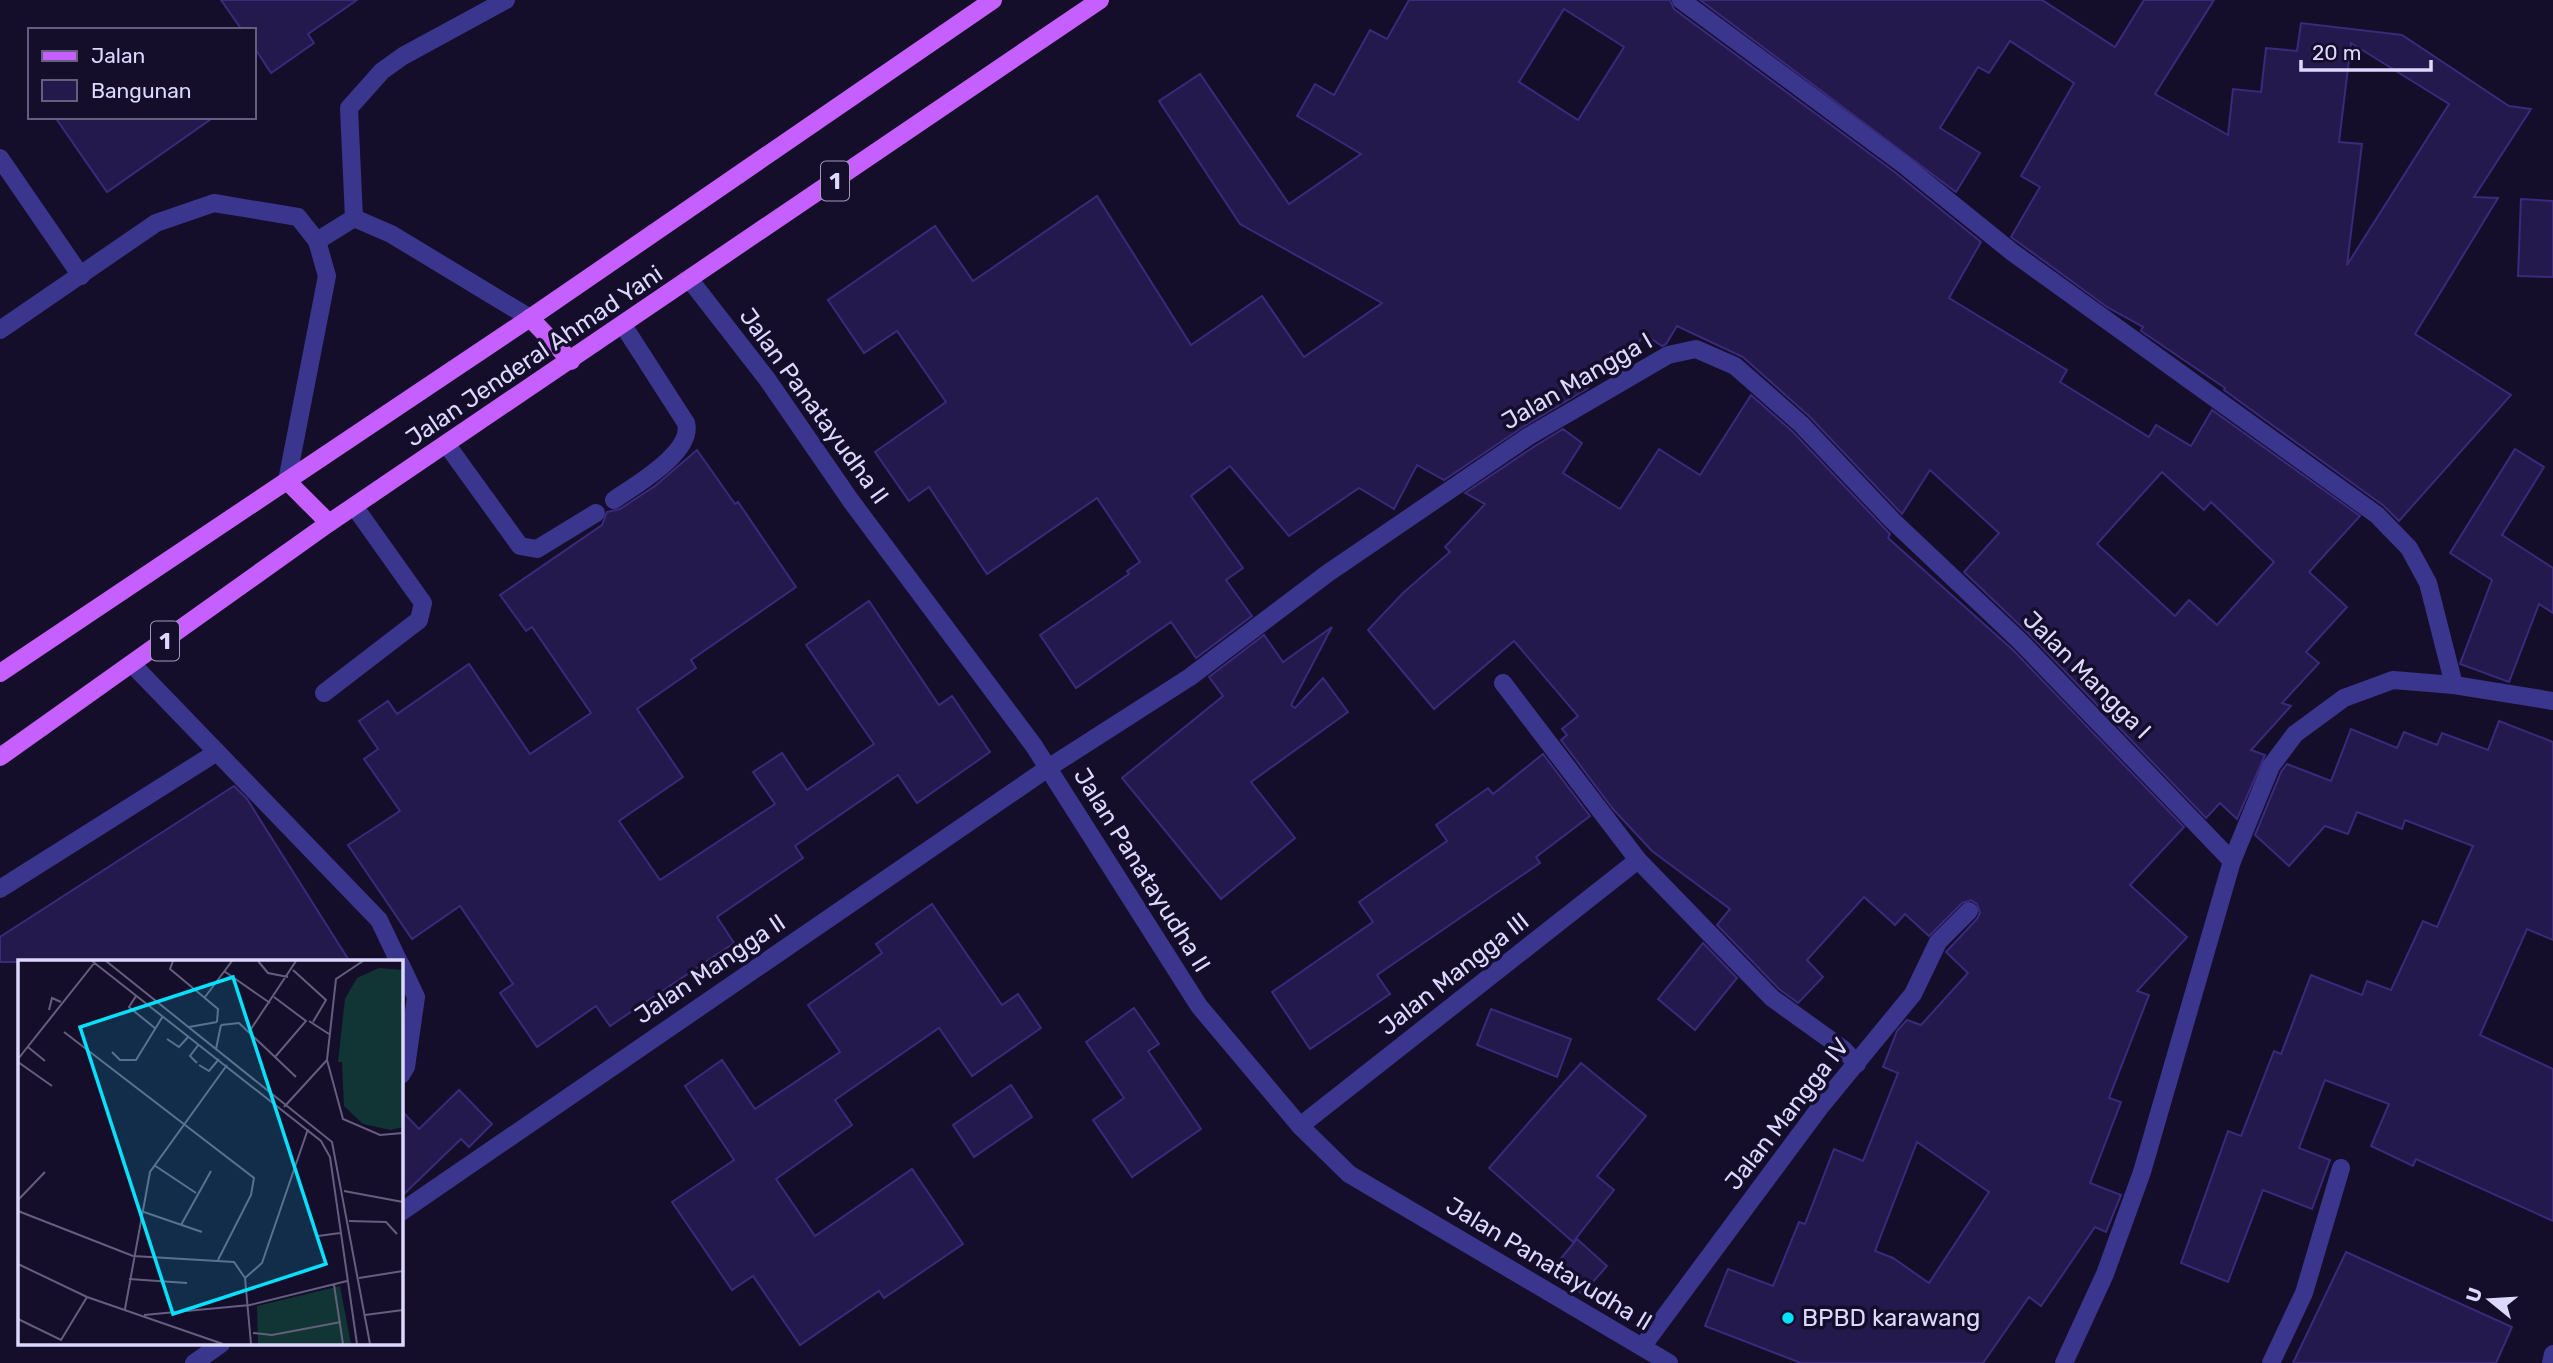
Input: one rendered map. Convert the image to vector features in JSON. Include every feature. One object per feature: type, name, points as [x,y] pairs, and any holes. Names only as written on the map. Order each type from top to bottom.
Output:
[{"type":"main road","name":"Jalan Jenderal Ahmad Yani","points":[[0,673],[530,318],[993,0]]},
{"type":"main road","name":"Jalan Jenderal Ahmad Yani","points":[[0,757],[329,523],[1100,0]]},
{"type":"main road","points":[[530,318],[571,361]]},
{"type":"main road","points":[[287,481],[329,523]]},
{"type":"street","points":[[354,218],[349,108],[392,64],[482,5],[506,0]]},
{"type":"street","points":[[1681,0],[1903,164],[2012,252],[2377,515],[2409,548],[2428,583],[2454,685]]},
{"type":"street","points":[[0,158],[81,276]]},
{"type":"street","points":[[0,330],[156,223],[214,203],[298,217],[317,241],[327,276],[287,481]]},
{"type":"street","points":[[354,218],[391,234],[530,318]]},
{"type":"street","points":[[317,241],[354,218]]},
{"type":"street","name":"Jalan Panatayudha II","points":[[690,280],[768,379],[851,501],[969,657],[1048,768],[1199,1006],[1300,1126],[1349,1174],[1669,1363]]},
{"type":"street","points":[[614,500],[652,474],[682,447],[687,436],[685,424],[623,325]]},
{"type":"street","name":"Jalan Mangga I","points":[[1048,768],[1190,677],[1328,573],[1529,436],[1668,355],[1696,349],[1735,366],[1801,424],[1893,521],[2030,652],[2232,861]]},
{"type":"street","points":[[447,445],[520,546],[537,549],[596,513]]},
{"type":"street","points":[[324,694],[419,620],[423,612],[424,603],[354,506]]},
{"type":"street","points":[[132,664],[379,920],[398,960]]},
{"type":"street","points":[[2064,1363],[2105,1274],[2142,1172],[2232,861],[2270,766],[2295,734],[2344,698],[2393,680],[2454,685],[2553,701]]},
{"type":"street","points":[[1503,683],[1638,860],[1772,998],[1843,1049],[1857,1064]]},
{"type":"street","points":[[0,889],[217,752]]},
{"type":"street","name":"Jalan Mangga II","points":[[402,1211],[1048,768]]},
{"type":"street","name":"Jalan Mangga III","points":[[1300,1126],[1638,860]]},
{"type":"street","name":"Jalan Mangga IV","points":[[1642,1347],[1821,1106],[1913,994],[1938,942],[1969,911]]},
{"type":"street","points":[[402,968],[416,997],[406,1066],[402,1073]]},
{"type":"street","points":[[2272,1363],[2304,1293],[2341,1168]]},
{"type":"street","points":[[194,1363],[217,1346]]},
{"type":"street","points":[[2551,1363],[2553,1354]]},
{"type":"building","points":[[221,0],[357,0],[308,34],[314,43],[271,73],[256,50],[256,28],[241,28]]},
{"type":"building","points":[[1409,0],[1670,0],[1674,9],[1896,173],[1981,242],[1949,298],[2067,370],[2060,382],[2149,437],[2156,425],[2191,446],[2212,410],[2360,516],[2309,572],[2347,607],[2306,652],[2319,663],[2282,703],[2291,706],[2251,750],[2265,755],[2237,819],[2220,803],[2206,818],[2029,634],[1964,572],[1999,533],[1930,470],[1902,514],[1809,416],[1743,357],[1677,326],[1662,346],[1644,334],[1627,361],[1611,351],[1588,388],[1523,427],[1444,480],[1417,465],[1394,509],[1359,488],[1289,536],[1230,466],[1191,496],[1243,568],[1226,580],[1252,616],[1196,658],[1171,622],[1076,688],[1040,635],[1129,574],[1127,571],[1140,562],[1097,498],[987,574],[929,487],[909,501],[875,452],[946,402],[897,331],[864,353],[828,300],[935,226],[973,281],[1097,196],[1191,345],[1262,296],[1304,357],[1382,303],[1240,224],[1159,101],[1200,74],[1289,204],[1361,154],[1297,116],[1315,84],[1334,95],[1370,30],[1387,39]],"holes":[[[1564,9],[1624,47],[1578,120],[1519,82]],[[2162,472],[2204,510],[2211,502],[2274,562],[2217,625],[2189,600],[2175,616],[2097,544]]]},
{"type":"building","points":[[1700,0],[2042,0],[2115,47],[2144,0],[2214,0],[2155,94],[2228,135],[2233,89],[2261,92],[2266,48],[2297,51],[2301,23],[2402,35],[2509,106],[2531,109],[2474,197],[2498,198],[2415,334],[2511,395],[2399,521],[2384,506],[2224,390],[2225,388],[2141,331],[2143,327],[2107,307],[2011,237],[2040,187],[2021,176],[2074,83],[2010,41],[1989,73],[1978,67],[1940,128],[1980,153],[1956,192]],"holes":[[[2351,43],[2449,104],[2347,265],[2362,144],[2339,142]]]},
{"type":"building","points":[[56,119],[211,119],[107,192]]},
{"type":"building","points":[[2521,199],[2553,201],[2553,277],[2518,276]]},
{"type":"building","points":[[1751,395],[1793,432],[1890,534],[1888,538],[2013,650],[2184,827],[2130,885],[2187,937],[2137,991],[2149,995],[2109,1098],[2121,1102],[2090,1183],[2121,1195],[2106,1232],[2095,1227],[2041,1306],[2029,1297],[1983,1363],[1801,1363],[1705,1326],[1728,1269],[1773,1286],[1799,1222],[1805,1224],[1834,1149],[1863,1161],[1898,1073],[1883,1067],[1897,1031],[1907,1020],[1921,1025],[1968,973],[1946,952],[1977,919],[1980,913],[1977,904],[1971,900],[1962,903],[1929,936],[1905,914],[1895,925],[1864,897],[1807,960],[1823,977],[1798,1003],[1779,989],[1717,925],[1730,909],[1652,851],[1613,809],[1561,740],[1567,735],[1562,729],[1578,716],[1514,641],[1434,709],[1368,630],[1403,593],[1450,552],[1445,547],[1485,504],[1465,493],[1563,429],[1582,443],[1563,473],[1620,509],[1659,449],[1700,475]],"holes":[[[1917,1142],[1989,1192],[1929,1283],[1893,1258],[1875,1251]]]},
{"type":"building","points":[[2515,449],[2544,467],[2502,535],[2553,568],[2553,613],[2539,604],[2509,682],[2460,664],[2492,580],[2450,553]]},
{"type":"building","points":[[697,450],[735,504],[738,502],[796,587],[691,660],[696,668],[637,709],[683,777],[619,821],[660,880],[775,804],[753,772],[782,753],[807,790],[874,744],[806,645],[869,601],[939,705],[952,696],[990,752],[917,803],[898,775],[795,846],[803,858],[717,917],[734,943],[610,1026],[596,1006],[537,1047],[500,993],[513,984],[460,906],[412,939],[348,845],[400,811],[364,759],[378,749],[359,721],[388,701],[397,714],[469,664],[530,754],[591,713],[532,627],[526,631],[500,595],[602,525],[607,512],[620,509],[655,486]]},
{"type":"building","points":[[1332,627],[1291,705],[1295,708],[1323,678],[1348,712],[1251,782],[1295,838],[1221,899],[1122,778],[1223,696],[1209,677],[1264,635],[1283,662]]},
{"type":"building","points":[[2499,721],[2553,742],[2553,940],[2527,929],[2480,1035],[2553,1069],[2553,1221],[2416,1159],[2413,1166],[2371,1146],[2389,1104],[2325,1080],[2299,1148],[2330,1160],[2312,1209],[2263,1190],[2228,1282],[2181,1263],[2228,1131],[2241,1136],[2274,1051],[2281,1054],[2311,975],[2362,995],[2367,981],[2391,990],[2423,921],[2437,927],[2473,846],[2405,820],[2402,829],[2357,812],[2348,834],[2325,826],[2289,866],[2255,835],[2281,772],[2287,764],[2331,781],[2351,729],[2397,748],[2404,732],[2437,745],[2442,733],[2488,750]]},
{"type":"building","points":[[1543,754],[1590,816],[1536,857],[1540,863],[1377,975],[1390,994],[1310,1049],[1272,992],[1373,922],[1359,902],[1447,841],[1436,825],[1488,788],[1493,794]]},
{"type":"building","points":[[234,786],[247,799],[349,960],[0,962],[0,937]]},
{"type":"building","points":[[932,904],[1002,1005],[1018,994],[1041,1028],[972,1076],[939,1028],[835,1100],[852,1125],[776,1179],[815,1236],[912,1169],[963,1244],[884,1298],[879,1291],[800,1345],[753,1276],[732,1290],[672,1202],[734,1160],[685,1086],[722,1060],[755,1109],[840,1052],[808,1005],[882,953],[876,944]]},
{"type":"building","points":[[1703,943],[1737,978],[1695,1030],[1658,999]]},
{"type":"building","points":[[1134,1008],[1159,1044],[1148,1051],[1201,1129],[1132,1177],[1093,1120],[1124,1098],[1086,1042]]},
{"type":"building","points":[[1491,1009],[1571,1039],[1557,1077],[1477,1045]]},
{"type":"building","points":[[1581,1063],[1646,1116],[1597,1176],[1614,1190],[1573,1242],[1489,1168]]},
{"type":"building","points":[[1011,1085],[1032,1117],[974,1157],[953,1125]]},
{"type":"building","points":[[459,1090],[492,1124],[469,1147],[461,1139],[402,1196],[402,1111],[419,1129]]},
{"type":"building","points":[[1577,1239],[1607,1266],[1582,1294],[1553,1268]]},
{"type":"building","points":[[2346,1252],[2512,1327],[2496,1363],[2293,1363]]},
{"type":"place","name":"BPBD karawang","points":[[1788,1318]]}]
